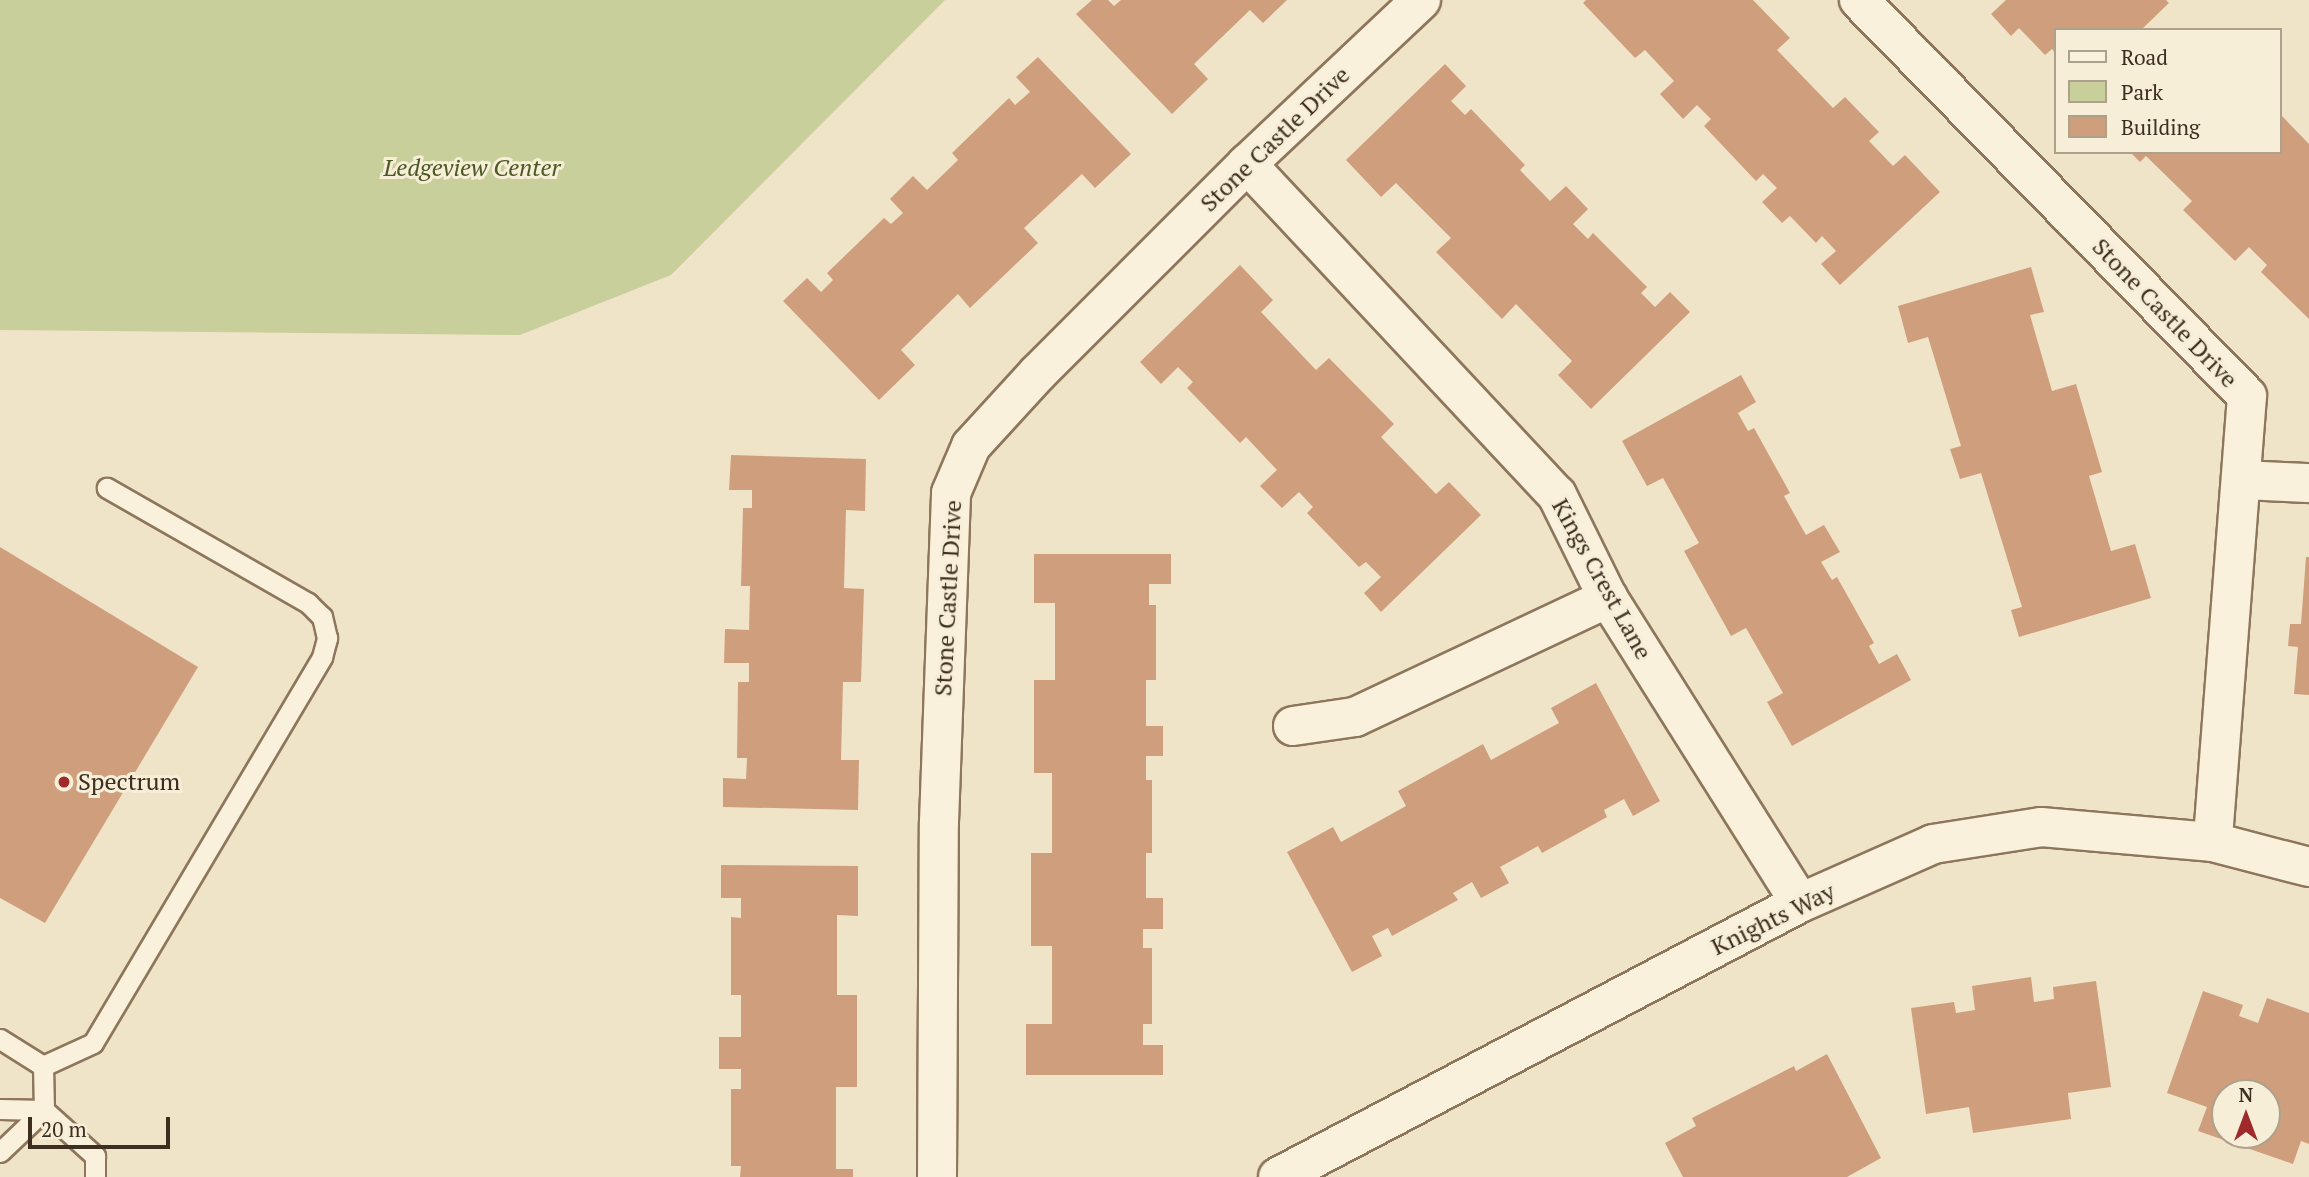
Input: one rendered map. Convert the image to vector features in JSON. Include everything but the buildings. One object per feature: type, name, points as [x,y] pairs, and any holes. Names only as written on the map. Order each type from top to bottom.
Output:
[{"type":"street","name":"Stone Castle Drive","points":[[937,1177],[939,822],[951,494],[971,446],[1247,164],[1421,0]]},
{"type":"street","name":"Stone Castle Drive","points":[[1859,0],[2247,396],[2213,842]]},
{"type":"street","name":"Kings Crest Lane","points":[[1247,164],[1556,495],[1608,598],[1800,903]]},
{"type":"street","points":[[2242,480],[2309,483]]},
{"type":"street","points":[[1293,726],[1355,717],[1608,598]]},
{"type":"street","name":"Knights Way","points":[[1295,1173],[1800,903],[1933,844],[2028,830],[2213,842],[2309,867]]},
{"type":"lane","points":[[43,1066],[93,1043],[322,657],[327,638],[322,617],[308,603],[107,488]]},
{"type":"lane","points":[[0,1039],[43,1066]]},
{"type":"lane","points":[[0,1152],[44,1110],[43,1066]]},
{"type":"lane","points":[[0,1109],[44,1110],[95,1156],[95,1177]]},
{"type":"green space","name":"Ledgeview Center","points":[[0,0],[945,0],[671,275],[520,335],[0,330]]},
{"type":"place","name":"Spectrum","points":[[64,782]]}]
